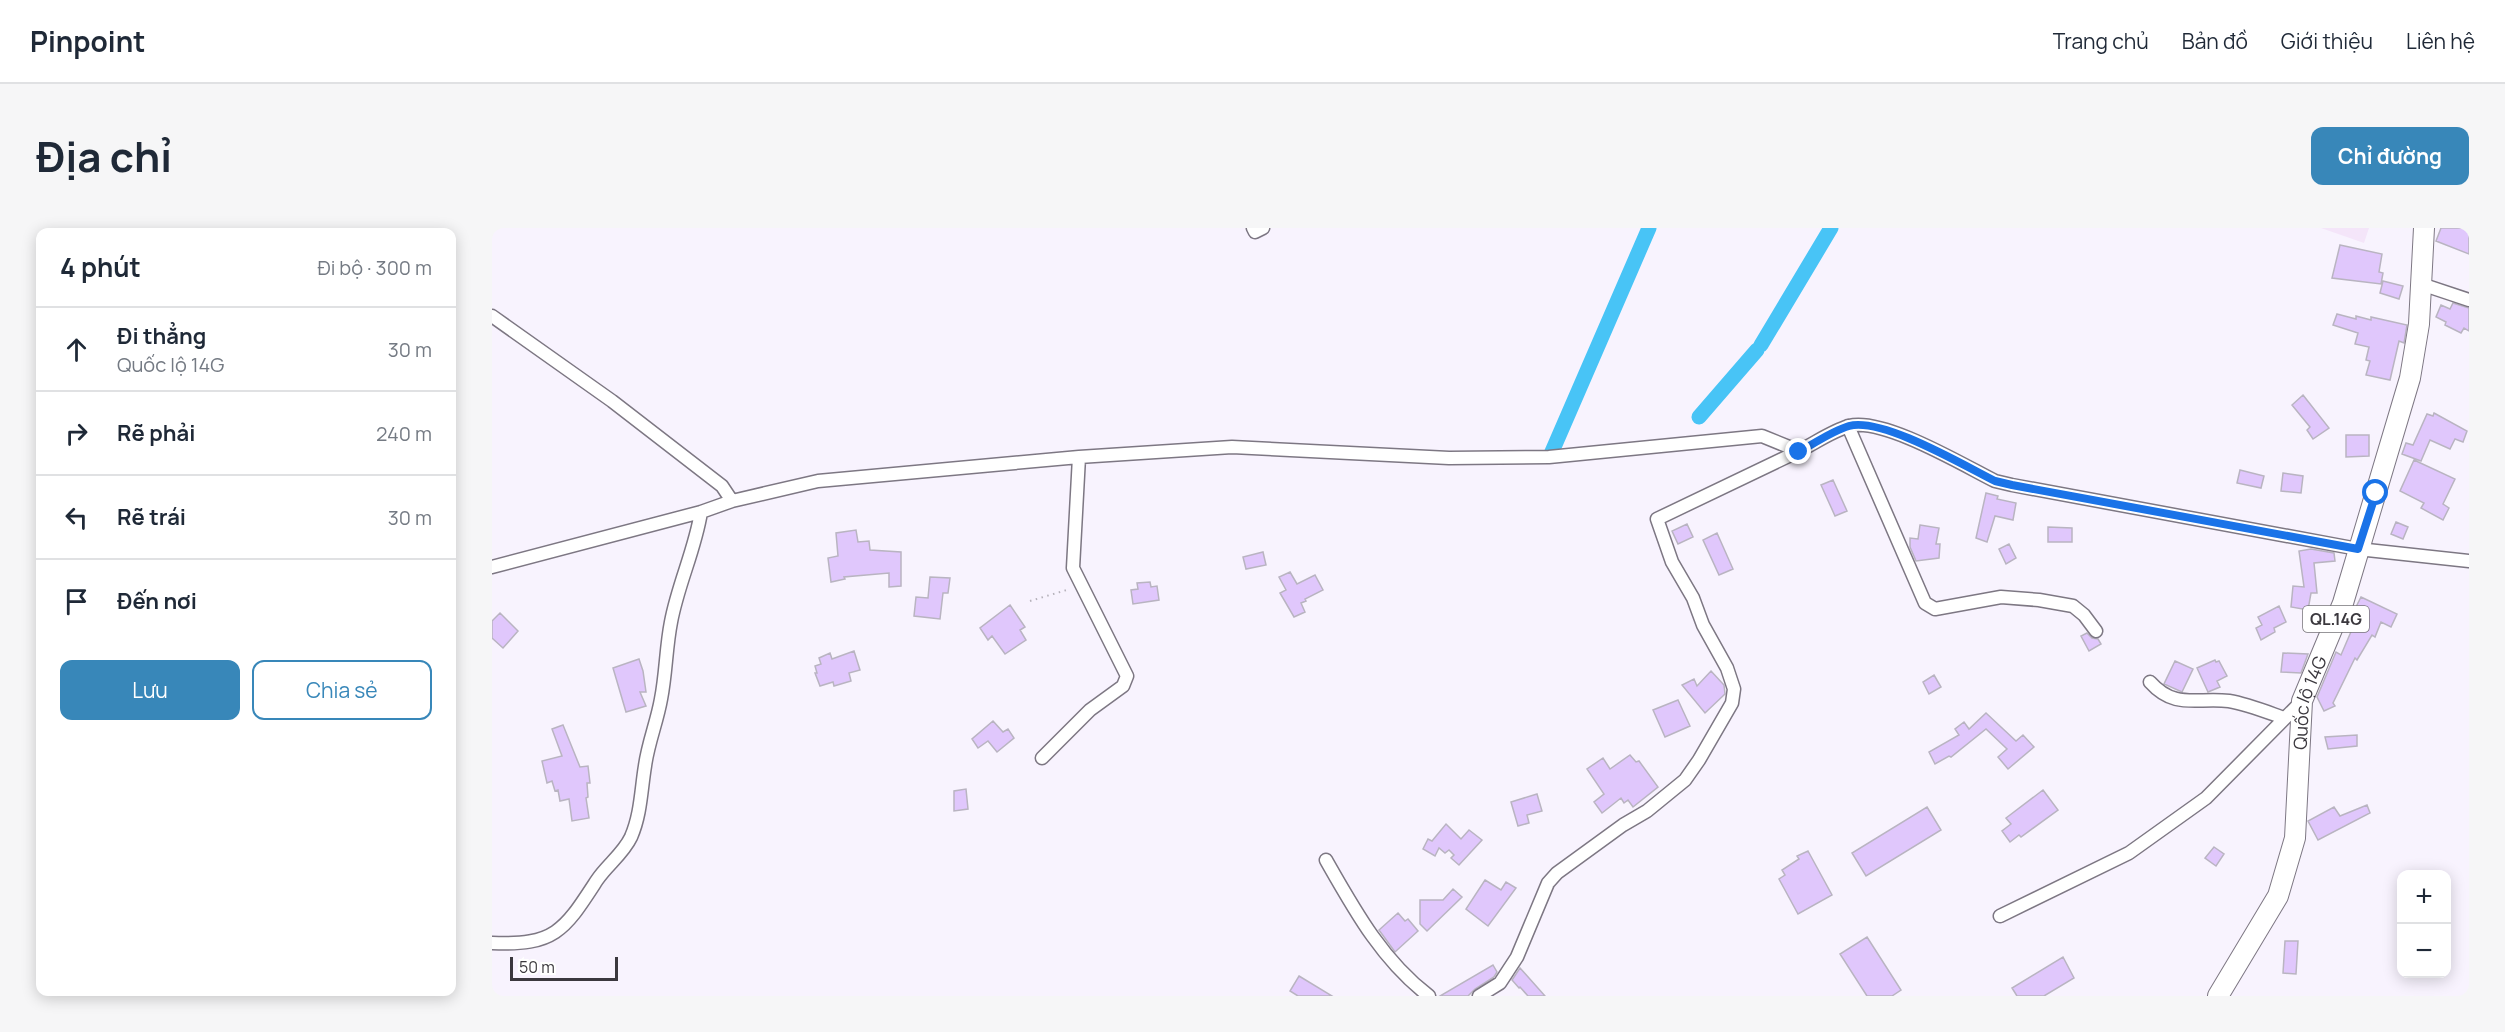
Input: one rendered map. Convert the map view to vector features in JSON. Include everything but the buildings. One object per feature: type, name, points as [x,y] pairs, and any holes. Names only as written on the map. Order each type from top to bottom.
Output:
[{"type":"main road","name":"Quốc lộ 14G","points":[[2218,996],[2278,896],[2295,838],[2302,700],[2343,603],[2410,378],[2419,324],[2424,228]]},
{"type":"street","points":[[1253,228],[1255,232],[1263,228]]},
{"type":"street","points":[[2421,284],[2469,300]]},
{"type":"street","points":[[492,316],[612,401],[722,486],[732,501]]},
{"type":"street","points":[[1479,996],[1500,983],[1517,957],[1548,883],[1557,873],[1623,825],[1647,811],[1685,780],[1732,703],[1734,689],[1727,668],[1703,625],[1693,598],[1672,562],[1657,519],[1799,452],[1848,426],[1864,424],[1896,432],[1995,481],[2012,485],[2358,549],[2469,561]]},
{"type":"street","points":[[1848,426],[1924,603],[1935,609],[2001,597],[2062,603],[2073,606],[2084,615],[2096,632]]},
{"type":"street","points":[[492,567],[701,512],[732,501],[818,481],[1079,457],[1232,447],[1449,458],[1549,457],[1762,436],[1799,452]]},
{"type":"street","points":[[1042,758],[1090,710],[1123,686],[1127,676],[1073,568],[1079,457]]},
{"type":"street","points":[[492,943],[523,943],[562,928],[575,914],[604,869],[623,851],[631,836],[640,806],[645,765],[662,698],[677,594],[695,543],[701,512]]},
{"type":"street","points":[[492,573],[492,581]]},
{"type":"street","points":[[2150,682],[2160,694],[2172,699],[2198,702],[2229,701],[2284,717]]},
{"type":"street","points":[[2000,916],[2129,853],[2206,798],[2302,700]]},
{"type":"street","points":[[1326,860],[1368,932],[1388,958],[1429,996]]},
{"type":"path","points":[[1030,601],[1081,585]]},
{"type":"shaded area","points":[[2321,228],[2369,228],[2364,243]]},
{"type":"waterway","points":[[1551,454],[1649,228]]},
{"type":"waterway","points":[[1761,345],[1831,228]]},
{"type":"waterway","points":[[1699,417],[1757,350]]},
{"type":"route","points":[[1799,452],[1848,426],[1864,424],[1896,432],[1995,481],[2358,549],[2376,493]]}]
